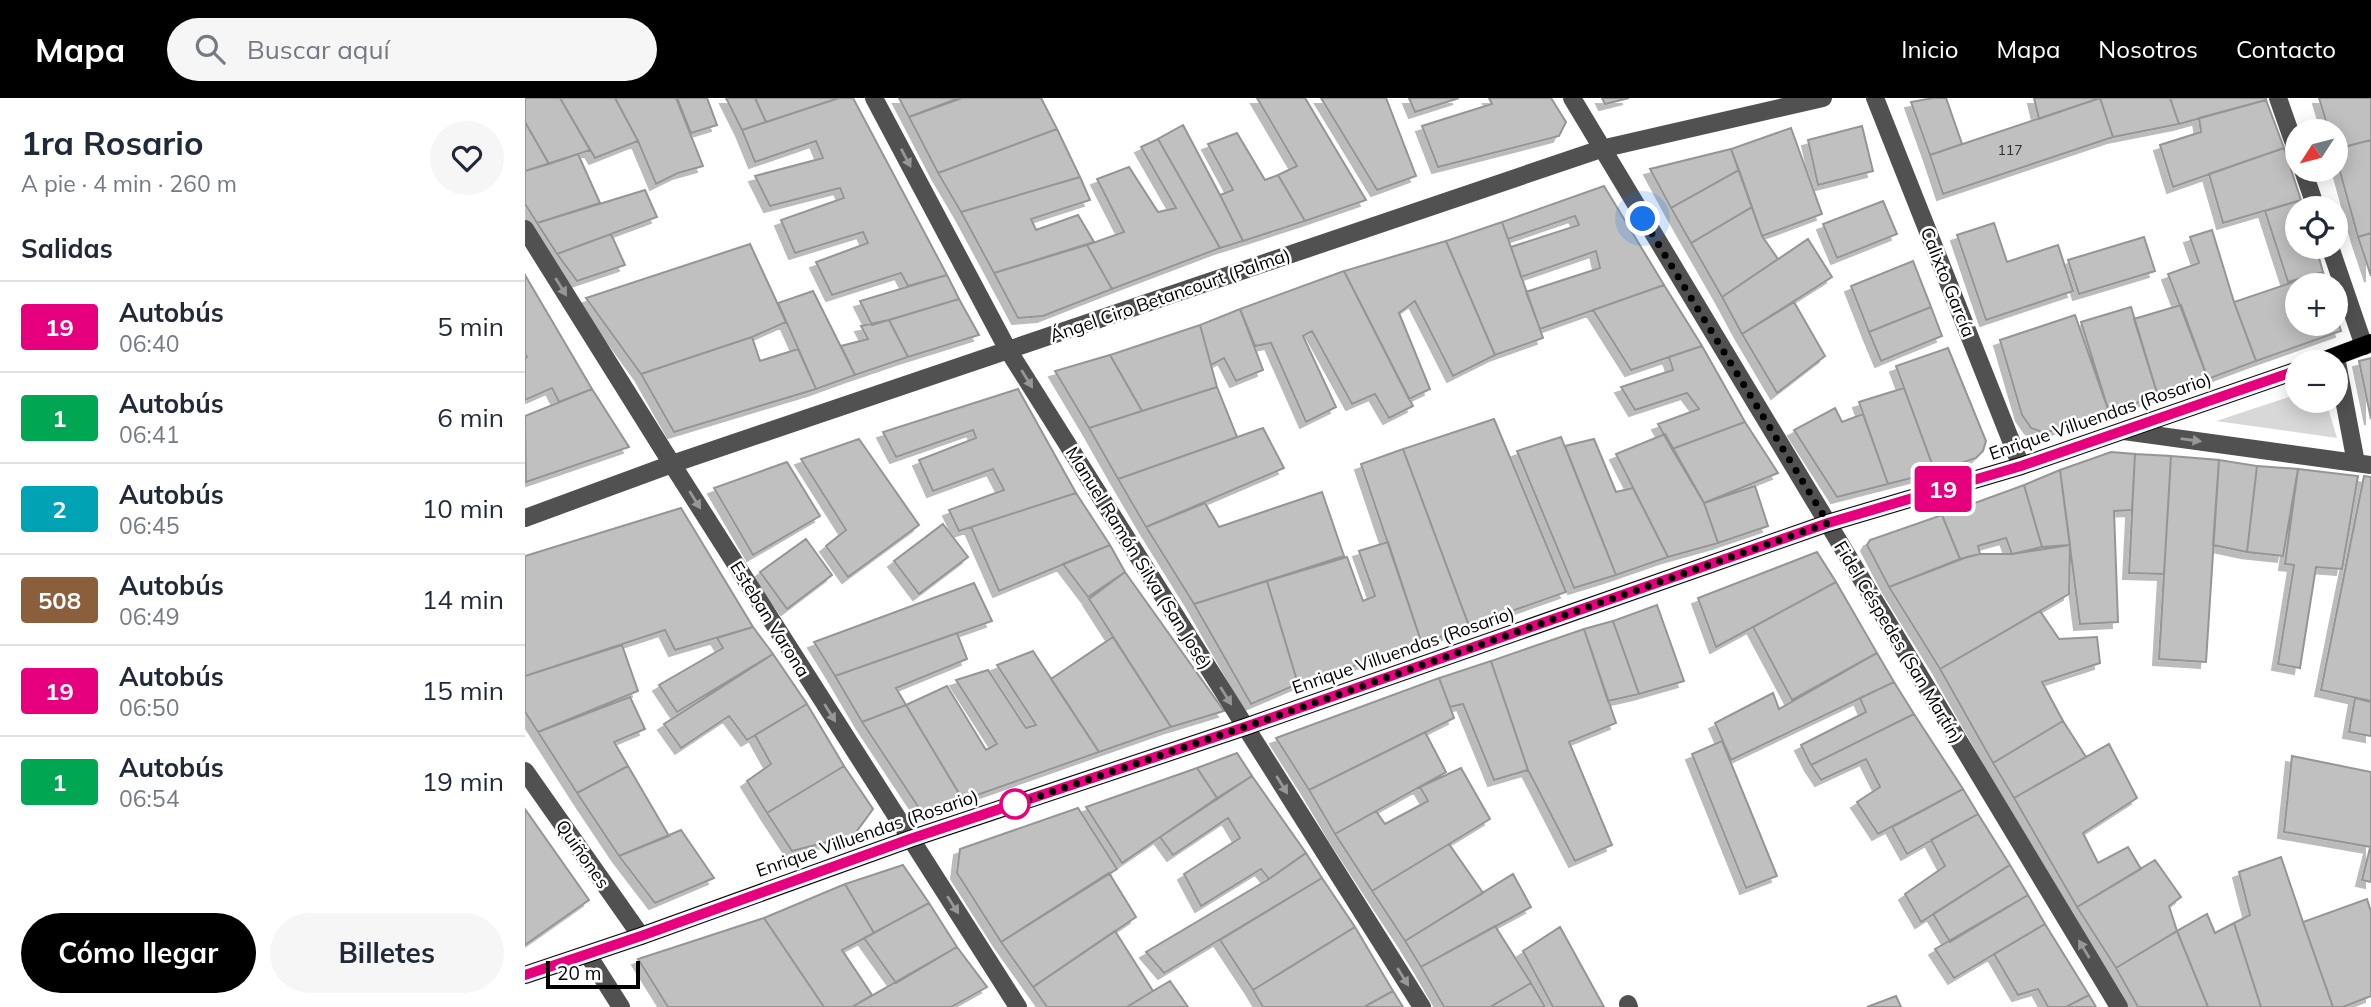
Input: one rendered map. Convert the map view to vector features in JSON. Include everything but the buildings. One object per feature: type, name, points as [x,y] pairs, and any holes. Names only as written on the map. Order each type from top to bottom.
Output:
[{"type":"main road","points":[[2348,351],[2367,344]]},
{"type":"main road","name":"Enrique Villuendas (Rosario)","points":[[525,975],[588,955],[910,839],[1245,727],[1828,523],[2021,466],[2285,375]]},
{"type":"street","name":"Manuel Ramón Silva (San José)","points":[[874,98],[1008,350],[1422,1007]]},
{"type":"street","name":"Fidel Céspedes (San Martín)","points":[[1571,98],[2119,1007]]},
{"type":"street","name":"Ángel Ciro Betancourt (Palma)","points":[[525,518],[672,464],[1601,149],[1823,98]]},
{"type":"street","name":"Calixto García","points":[[1875,98],[2021,466]]},
{"type":"street","points":[[2278,98],[2285,119]]},
{"type":"street","name":"Esteban Varona","points":[[525,229],[1018,1007]]},
{"type":"street","points":[[2335,259],[2367,344]]},
{"type":"street","points":[[2124,431],[2364,464],[2347,413]]},
{"type":"street","name":"Quiñones","points":[[525,771],[641,936]]},
{"type":"street","points":[[588,955],[621,1007]]},
{"type":"shaded area","points":[[2285,398],[2285,413],[2330,413],[2337,438],[2216,421]]},
{"type":"bus line","name":"19","points":[[525,975],[588,955],[910,839],[1245,727],[1828,523],[2021,466],[2285,375]]},
{"type":"route","points":[[1015,804],[1010,806],[1271,718],[1828,523],[1643,219]]}]
